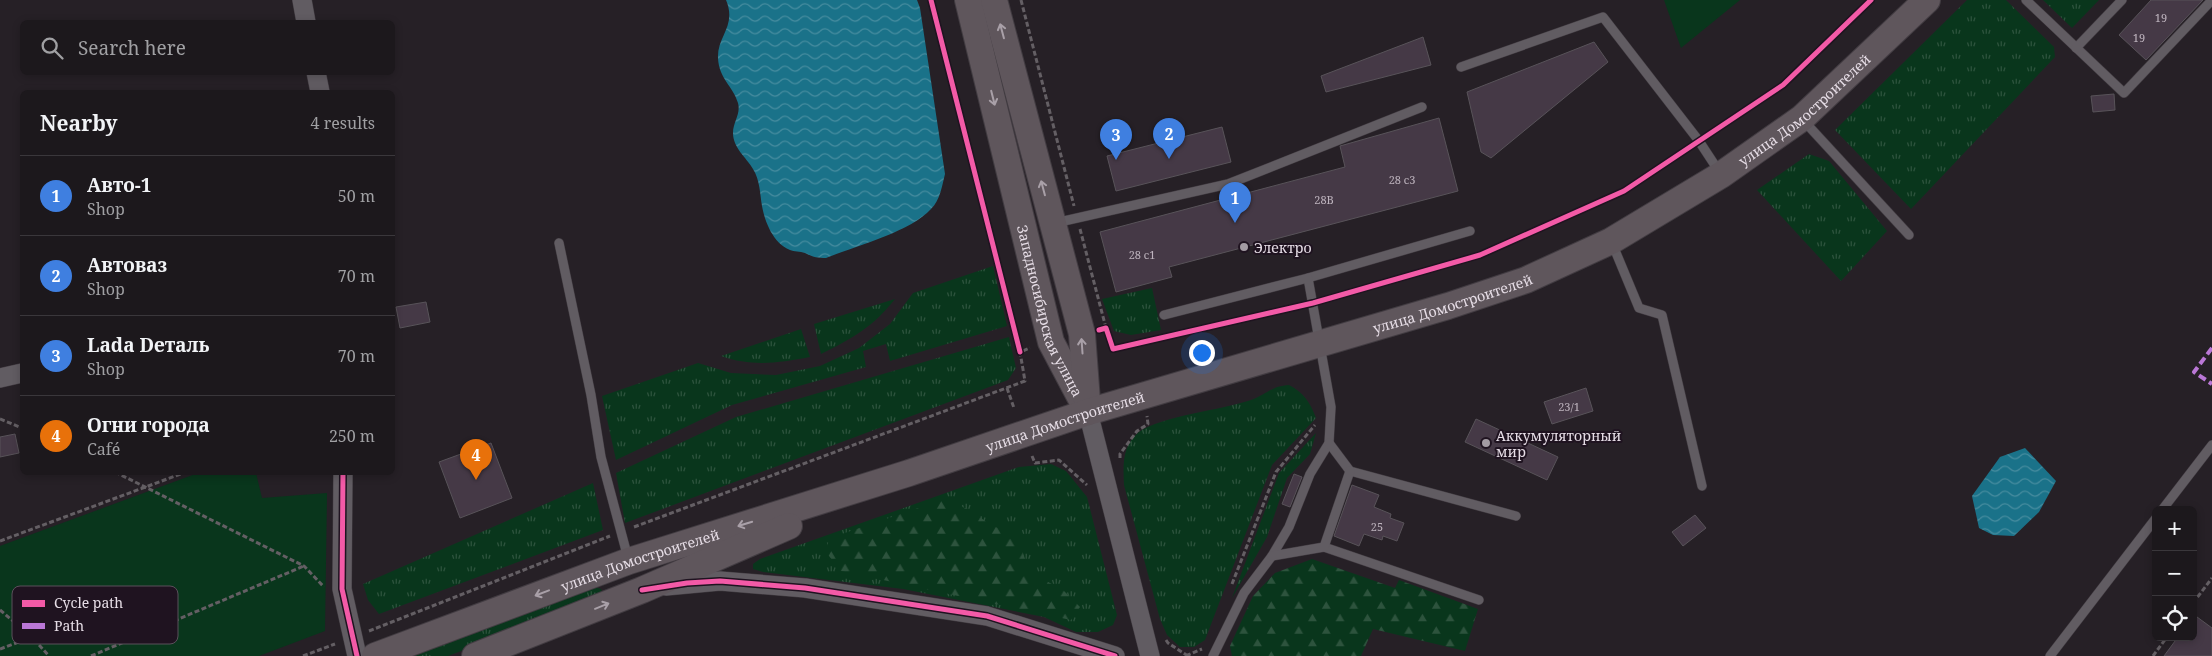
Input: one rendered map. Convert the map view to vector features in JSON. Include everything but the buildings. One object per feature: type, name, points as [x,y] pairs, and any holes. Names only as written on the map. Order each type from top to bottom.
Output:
[{"type":"main road","name":"Западносибирская улица","points":[[968,0],[1052,342],[1088,412]]},
{"type":"main road","name":"Западносибирская улица","points":[[994,0],[1082,334],[1088,412]]},
{"type":"main road","name":"улица Домостроителей","points":[[375,656],[629,561],[909,473],[1088,412],[1320,344],[1526,280],[1611,241],[1721,175],[1802,118],[1927,0]]},
{"type":"main road","name":"улица Домостроителей","points":[[476,656],[642,590],[909,473]]},
{"type":"street","points":[[302,0],[306,20]]},
{"type":"street","points":[[317,75],[320,90]]},
{"type":"street","points":[[0,378],[20,374]]},
{"type":"street","points":[[1088,412],[1150,656]]},
{"type":"street","points":[[343,475],[342,589],[357,656]]},
{"type":"street","points":[[642,590],[687,583],[720,581],[806,588],[987,616],[1115,656]]},
{"type":"lane","points":[[2026,0],[2124,93],[2212,0]]},
{"type":"lane","points":[[2076,48],[2122,0]]},
{"type":"lane","points":[[1460,67],[1603,17],[1699,141],[1721,175]]},
{"type":"lane","points":[[1052,224],[1228,184],[1422,107]]},
{"type":"lane","points":[[1802,118],[1909,234]]},
{"type":"lane","points":[[1164,315],[1308,278],[1470,231]]},
{"type":"lane","points":[[1611,241],[1639,308],[1662,315],[1702,486]]},
{"type":"lane","points":[[559,243],[591,395],[601,457],[629,561]]},
{"type":"lane","points":[[1213,656],[1244,593],[1272,556],[1289,527],[1310,474],[1328,443],[1331,407],[1308,278]]},
{"type":"lane","points":[[1328,443],[1350,471],[1516,516]]},
{"type":"lane","points":[[2165,506],[2212,445]]},
{"type":"lane","points":[[1324,547],[1350,471]]},
{"type":"lane","points":[[2050,656],[2152,523]]},
{"type":"lane","points":[[1272,556],[1324,547],[1479,600]]},
{"type":"path","points":[[1021,0],[1113,349],[1137,344]]},
{"type":"path","points":[[1099,330],[1106,328]]},
{"type":"path","points":[[303,656],[621,532],[1025,381],[1017,342]]},
{"type":"path","points":[[1007,388],[1014,408]]},
{"type":"path","points":[[1230,591],[1276,472],[1331,407]]},
{"type":"path","points":[[1120,462],[1120,454],[1131,439],[1137,431],[1148,424],[1147,416]]},
{"type":"path","points":[[0,419],[20,427]]},
{"type":"path","points":[[1032,456],[1035,462],[1059,460],[1089,487]]},
{"type":"path","points":[[121,475],[304,566],[327,591]]},
{"type":"path","points":[[0,541],[178,475]]},
{"type":"path","points":[[178,619],[304,566]]},
{"type":"path","points":[[2197,598],[2212,578]]},
{"type":"path","points":[[2208,584],[2212,587]]},
{"type":"path","points":[[0,610],[12,620]]},
{"type":"path","points":[[2153,656],[2164,641]]},
{"type":"path","points":[[0,649],[13,644]]},
{"type":"path","points":[[38,644],[49,656]]},
{"type":"path","points":[[90,656],[119,644]]},
{"type":"path","points":[[1190,656],[1188,655],[1208,646]]},
{"type":"green space","points":[[1664,0],[1740,0],[1681,48]]},
{"type":"green space","points":[[1967,0],[2006,0],[2054,47],[2055,57],[1911,209],[1835,130]]},
{"type":"green space","points":[[2043,0],[2099,0],[2072,28]]},
{"type":"green space","points":[[1809,154],[1829,161],[1887,231],[1841,281],[1757,190]]},
{"type":"green space","points":[[993,266],[1007,326],[890,361],[886,344],[863,351],[866,367],[732,405],[616,460],[602,396],[698,363],[731,373],[776,375],[820,366],[859,348],[890,324],[913,293]]},
{"type":"green space","points":[[1152,288],[1161,330],[1131,335],[1114,331],[1102,299]]},
{"type":"green space","points":[[895,299],[879,317],[862,331],[821,354],[814,324]]},
{"type":"green space","points":[[801,329],[810,357],[787,361],[754,363],[721,356]]},
{"type":"green space","points":[[1009,337],[1016,368],[1008,380],[625,523],[616,473],[736,417]]},
{"type":"green space","points":[[1289,385],[1306,398],[1316,418],[1272,465],[1205,640],[1194,647],[1180,647],[1167,635],[1160,619],[1124,485],[1124,463],[1129,443],[1133,437],[1149,426],[1176,417],[1239,404],[1278,387]]},
{"type":"green space","points":[[1316,433],[1310,454],[1287,478],[1267,537],[1232,598],[1279,473]]},
{"type":"green space","points":[[1051,464],[1066,471],[1087,497],[1117,615],[1113,625],[1098,632],[1076,632],[1044,617],[903,589],[763,572],[753,569],[753,564],[760,559],[1019,467]]},
{"type":"green space","points":[[193,475],[256,475],[262,498],[327,493],[325,631],[259,656],[0,656],[0,546]]},
{"type":"green space","points":[[593,483],[603,530],[379,614],[368,600],[363,584]]},
{"type":"green space","points":[[942,500],[971,510],[990,525],[1017,535],[1029,571],[1064,591],[1080,607],[1071,620],[841,571],[825,551],[830,538]]},
{"type":"green space","points":[[1312,559],[1395,588],[1399,580],[1478,609],[1465,651],[1373,629],[1361,656],[1232,656],[1230,646],[1253,596],[1275,573]]},
{"type":"green space","points":[[595,587],[601,589],[603,594],[599,599],[448,656],[414,656]]},
{"type":"water","points":[[726,0],[917,0],[920,8],[945,174],[939,197],[931,209],[910,225],[826,258],[792,251],[784,247],[774,237],[765,219],[755,173],[735,143],[733,129],[739,107],[736,97],[723,77],[719,65],[720,43],[729,17]]},
{"type":"water","points":[[2025,448],[2056,481],[2039,512],[2014,536],[1993,535],[1979,528],[1972,496],[2000,457]]},
{"type":"marked path","points":[[2212,348],[2194,372],[2212,384]]},
{"type":"cycle path","points":[[931,0],[1020,352]]},
{"type":"cycle path","points":[[1099,330],[1106,328],[1113,349],[1313,303],[1480,255],[1624,191],[1783,85],[1871,0]]},
{"type":"cycle path","points":[[343,475],[342,589],[357,656]]},
{"type":"cycle path","points":[[642,590],[687,583],[720,581],[805,588],[987,616],[1115,656]]},
{"type":"place","name":"Автоваз","points":[[1169,159]]},
{"type":"place","name":"Lada Dеталь","points":[[1116,160]]},
{"type":"place","name":"Авто-1","points":[[1235,223]]},
{"type":"place","name":"Электро","points":[[1244,247]]},
{"type":"place","name":"Аккумуляторный мир","points":[[1486,443]]},
{"type":"place","name":"Огни города","points":[[476,480]]}]
